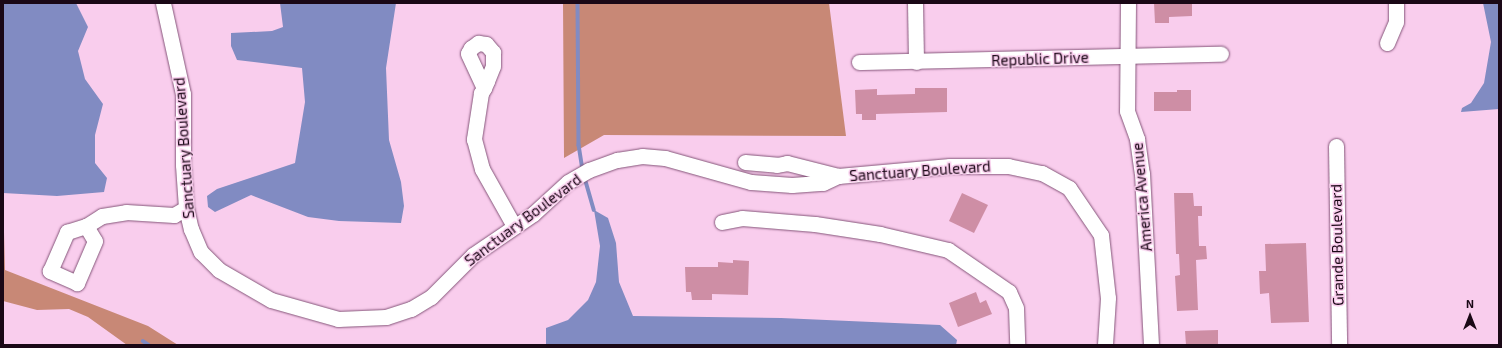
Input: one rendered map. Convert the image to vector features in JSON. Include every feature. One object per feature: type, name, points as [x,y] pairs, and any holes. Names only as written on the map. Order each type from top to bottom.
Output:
[{"type":"street","name":"Sanctuary Boulevard","points":[[163,3],[184,94],[186,208],[191,229],[201,252],[219,270],[271,300],[338,319],[386,317],[411,309],[431,297],[473,255],[533,214],[568,182],[589,170],[617,160],[642,156],[665,158],[768,184],[823,183],[838,176]]},
{"type":"street","points":[[915,3],[916,62]]},
{"type":"street","name":"America Avenue","points":[[1128,3],[1128,111],[1137,139],[1142,173],[1151,345]]},
{"type":"street","points":[[1387,43],[1396,22],[1396,3]]},
{"type":"street","name":"Republic Drive","points":[[859,62],[1084,59],[1127,55],[1221,54]]},
{"type":"street","points":[[484,88],[474,139],[482,169],[514,226]]},
{"type":"street","name":"Grande Boulevard","points":[[1336,146],[1339,345]]},
{"type":"street","name":"Sanctuary Boulevard","points":[[722,173],[745,162],[777,165],[787,163],[838,176],[950,166],[1008,166],[1042,173],[1069,188],[1101,235],[1108,298],[1105,345]]},
{"type":"street","points":[[86,226],[102,216],[126,212],[174,215],[186,208]]},
{"type":"street","points":[[722,222],[742,218],[815,224],[880,234],[948,250],[1009,292],[1016,308],[1017,345]]},
{"type":"shaded area","points":[[563,3],[829,3],[846,136],[604,135],[564,158]]},
{"type":"shaded area","points":[[3,193],[5,270],[148,326],[178,345],[127,345],[88,317],[69,309],[37,310],[3,301]]},
{"type":"water","points":[[3,3],[76,3],[88,27],[78,51],[85,79],[103,104],[95,135],[95,163],[107,178],[104,192],[57,196],[3,193]]},
{"type":"water","points":[[280,3],[396,3],[386,68],[389,140],[401,182],[404,206],[401,223],[339,221],[308,217],[251,195],[215,212],[208,207],[207,196],[217,189],[295,163],[305,102],[302,68],[237,60],[231,46],[231,33],[272,31],[283,27]]},
{"type":"water","points":[[1483,3],[1499,3],[1499,109],[1461,112],[1462,108],[1471,103],[1484,83],[1491,42]]},
{"type":"water","points":[[594,210],[608,218],[616,243],[619,282],[633,316],[781,318],[940,325],[957,340],[956,345],[546,345],[546,328],[568,320],[588,300],[596,282],[600,246]]},
{"type":"building","points":[[1154,3],[1192,3],[1192,16],[1169,17],[1169,23],[1155,23]]},
{"type":"building","points":[[915,88],[947,88],[947,112],[876,114],[876,120],[862,120],[862,114],[856,114],[855,90],[877,89],[877,95],[915,94]]},
{"type":"building","points":[[1177,90],[1191,90],[1191,111],[1154,111],[1154,92],[1177,92]]},
{"type":"building","points":[[962,193],[988,205],[974,233],[949,221]]},
{"type":"building","points":[[1174,193],[1193,193],[1194,206],[1202,206],[1202,216],[1198,216],[1199,246],[1206,246],[1207,259],[1196,260],[1198,310],[1177,311],[1175,276],[1180,275],[1179,254],[1176,254]]},
{"type":"building","points":[[1306,243],[1309,322],[1271,323],[1269,293],[1260,294],[1259,271],[1266,271],[1265,244]]},
{"type":"building","points":[[733,260],[749,261],[748,295],[712,294],[712,300],[692,300],[691,292],[686,292],[685,267],[718,267],[718,262],[733,263]]},
{"type":"building","points":[[976,292],[980,303],[986,300],[992,314],[958,327],[949,303]]},
{"type":"building","points":[[1218,330],[1218,344],[1186,345],[1185,331]]},
{"type":"waterway","points":[[578,3],[579,145],[583,170]]},
{"type":"waterway","points":[[585,178],[594,210]]},
{"type":"waterway","points":[[143,341],[149,345]]}]
